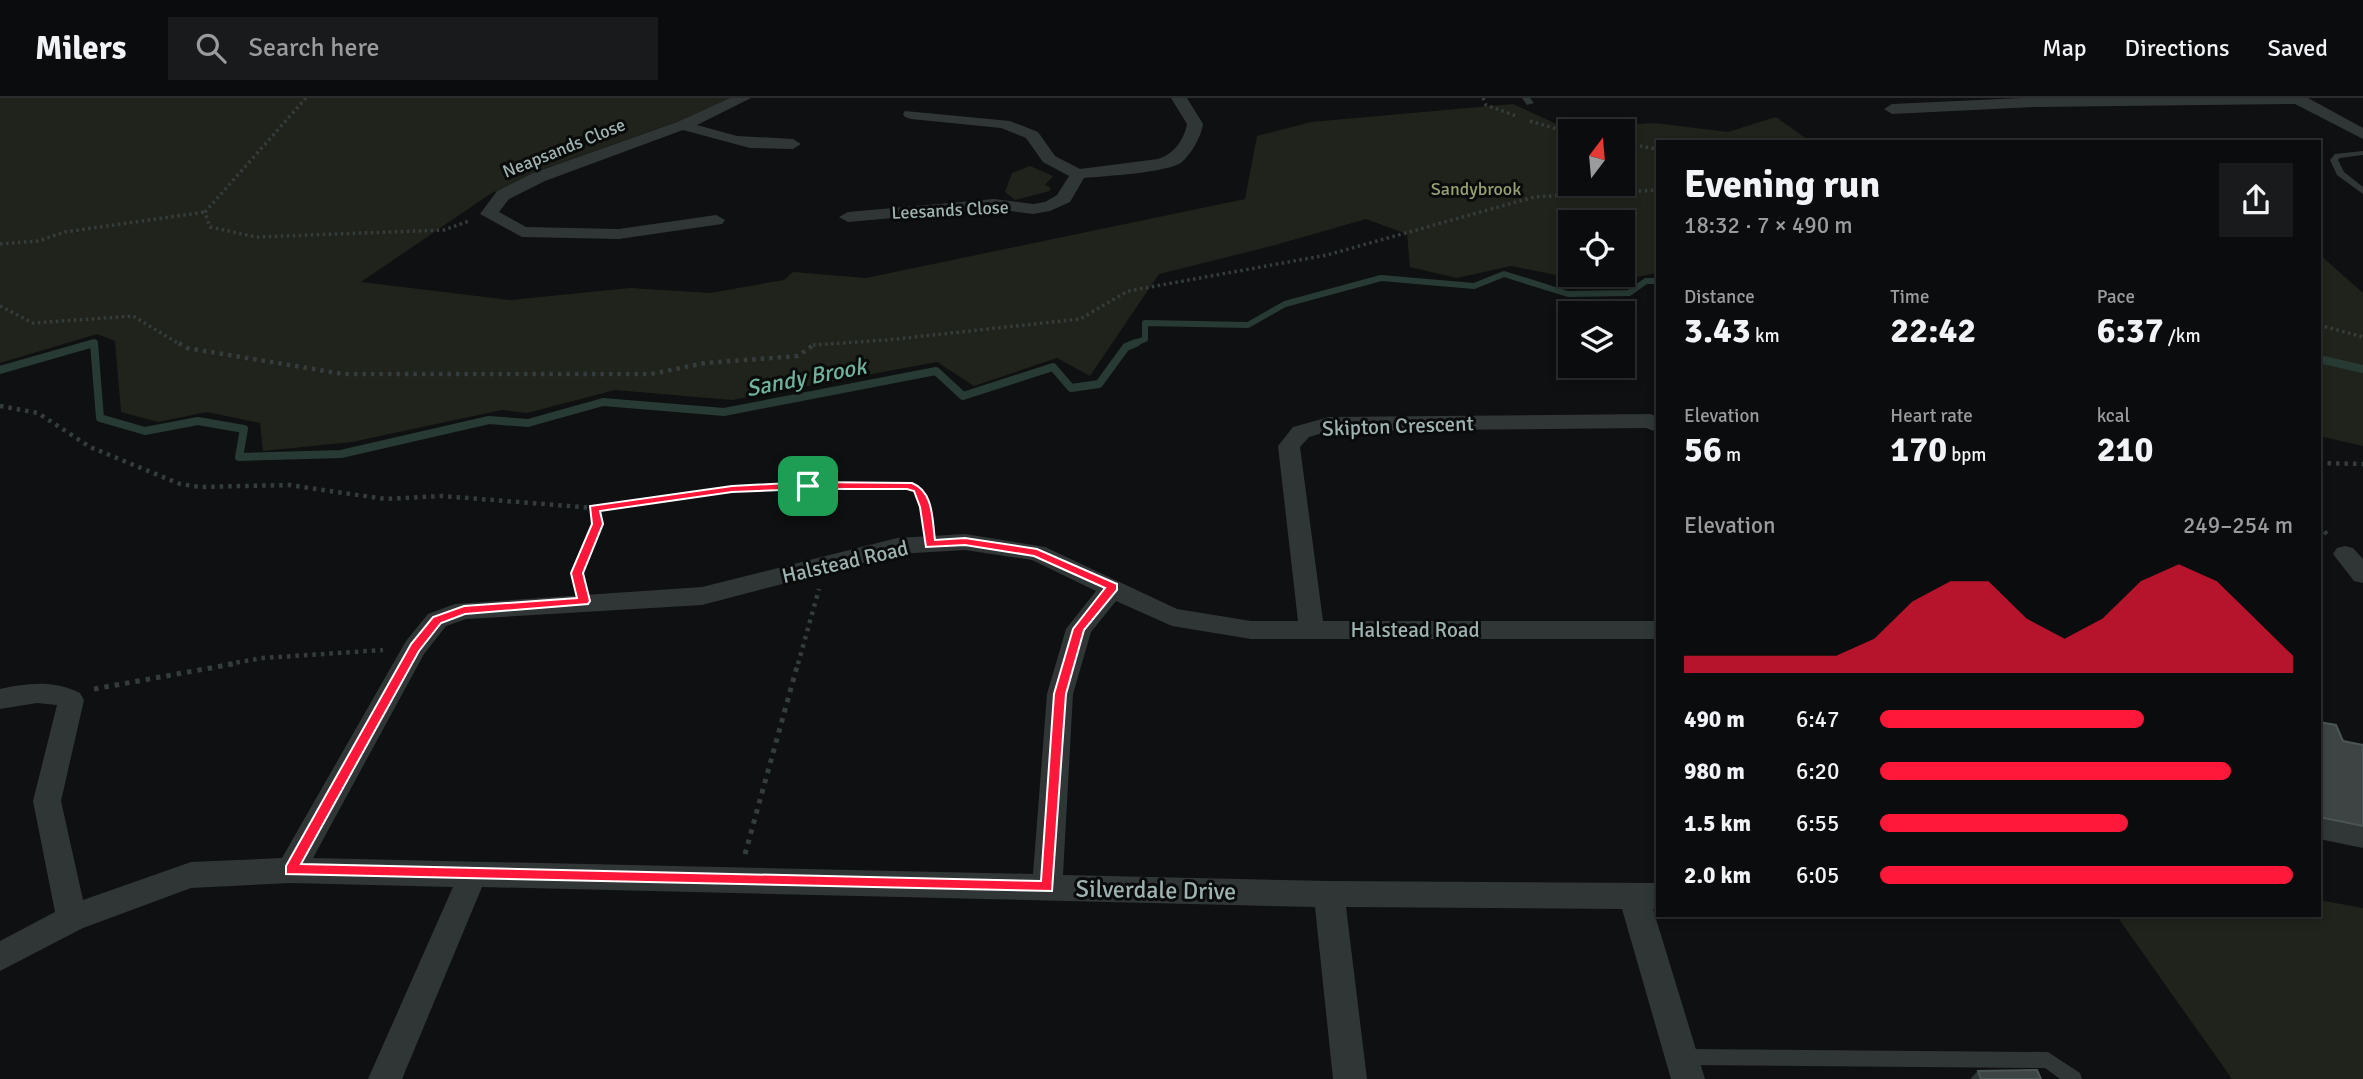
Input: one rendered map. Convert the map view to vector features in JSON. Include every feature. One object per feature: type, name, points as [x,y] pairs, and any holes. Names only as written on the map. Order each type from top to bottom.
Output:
[{"type":"street","name":"Neapsands Close","points":[[716,220],[619,234],[522,232],[489,214],[503,195],[539,177],[683,125],[743,98]]},
{"type":"street","points":[[911,114],[1004,124],[1019,129],[1031,135],[1049,159],[1078,174],[1161,164],[1175,159],[1193,136],[1195,124],[1180,98]]},
{"type":"street","points":[[1892,109],[2035,102],[2297,99],[2363,134]]},
{"type":"street","points":[[683,125],[733,142],[768,146],[793,144]]},
{"type":"street","name":"Leesands Close","points":[[848,217],[994,204],[1032,209],[1050,206],[1064,198],[1078,174]]},
{"type":"street","name":"Skipton Crescent","points":[[1312,630],[1289,446],[1301,432],[1329,424],[1650,421],[1656,424]]},
{"type":"street","name":"Halstead Road","points":[[291,870],[415,648],[437,620],[464,610],[702,596],[897,546],[965,541],[1037,552],[1172,617],[1251,631],[1656,630]]},
{"type":"street","points":[[2345,555],[2363,575]]},
{"type":"street","points":[[1047,887],[1060,694],[1079,629],[1113,587]]},
{"type":"street","points":[[0,699],[27,693],[57,692],[71,700],[47,801],[72,918]]},
{"type":"street","name":"Silverdale Drive","points":[[0,957],[72,918],[191,875],[291,870],[1329,894],[1645,897]]},
{"type":"street","points":[[385,1079],[473,874]]},
{"type":"street","points":[[1329,894],[1350,1079]]},
{"type":"street","points":[[1645,897],[1685,1068]]},
{"type":"lane","points":[[2363,153],[2338,156],[2334,160],[2340,173],[2363,191]]},
{"type":"lane","points":[[1685,1068],[2048,1060],[2074,1079]]},
{"type":"path","points":[[0,244],[38,241],[65,232],[205,212],[306,98]]},
{"type":"path","points":[[1483,98],[1486,105]]},
{"type":"path","points":[[1635,145],[1656,149]]},
{"type":"path","points":[[0,306],[33,323],[133,316],[187,348],[343,374],[651,374],[705,363],[798,356],[816,343],[887,340],[1080,319],[1128,291],[1327,256],[1534,197],[1656,190]]},
{"type":"path","points":[[205,212],[209,227],[256,237],[444,230]]},
{"type":"path","points":[[2321,326],[2363,337]]},
{"type":"path","points":[[0,407],[38,413],[90,447],[180,484],[200,487],[289,485],[385,499],[453,496],[594,508],[732,489],[897,484],[918,489],[922,496],[926,507],[930,544]]},
{"type":"path","points":[[2321,463],[2363,464]]},
{"type":"path","points":[[584,601],[577,573],[598,524],[594,508]]},
{"type":"path","points":[[738,880],[826,565]]},
{"type":"path","points":[[71,700],[97,687],[263,658],[415,648]]},
{"type":"green space","name":"Sandybrook","points":[[0,98],[730,98],[679,121],[535,172],[490,194],[361,282],[511,300],[630,288],[710,293],[784,280],[793,272],[866,278],[1245,199],[1257,136],[1311,122],[1513,104],[1558,125],[1558,196],[1635,196],[1635,124],[1655,123],[1728,132],[1776,117],[1808,140],[1656,140],[1656,273],[1635,277],[1635,210],[1558,210],[1558,275],[1511,266],[1457,278],[1410,267],[1407,234],[1366,219],[1159,274],[1090,376],[1057,358],[974,386],[937,362],[732,400],[615,390],[527,413],[502,410],[352,442],[263,451],[260,423],[207,412],[158,422],[121,412],[115,341],[97,334],[0,363]]},
{"type":"green space","points":[[1030,166],[1053,176],[1045,185],[1050,187],[1050,191],[1015,200],[1005,192],[1012,173]]},
{"type":"green space","points":[[2321,256],[2363,293],[2363,446],[2321,436]]},
{"type":"green space","points":[[2321,900],[2363,908],[2363,1079],[2232,1079],[2117,917],[2321,917]]},
{"type":"building","points":[[2321,722],[2336,725],[2343,741],[2363,745],[2363,826],[2321,817]]},
{"type":"building","points":[[2037,1070],[2041,1079],[1981,1079],[1978,1071]]},
{"type":"waterway","name":"Sandy Brook","points":[[1131,345],[1145,339],[1145,323],[1248,325],[1285,304],[1381,278],[1474,286],[1504,274],[1568,294],[1629,293],[1646,281],[1656,281]]},
{"type":"waterway","name":"Sandy Brook","points":[[0,370],[94,343],[100,418],[145,431],[198,421],[244,429],[239,457],[341,454],[489,420],[528,423],[603,402],[724,412],[936,371],[963,396],[1053,367],[1071,388],[1099,384],[1126,347],[1131,345]]},
{"type":"waterway","name":"Sandy Brook","points":[[1131,345],[1136,343]]},
{"type":"waterway","name":"Sandy Brook","points":[[88,345],[94,345]]},
{"type":"waterway","name":"Sandy Brook","points":[[2321,359],[2363,369]]},
{"type":"route","points":[[909,485],[918,489],[926,507],[930,544],[965,541],[1037,552],[1113,587],[1079,629],[1060,694],[1047,887],[291,870],[415,648],[437,620],[464,610],[584,601],[577,573],[598,524],[594,508],[732,489],[808,486],[909,485]]}]
